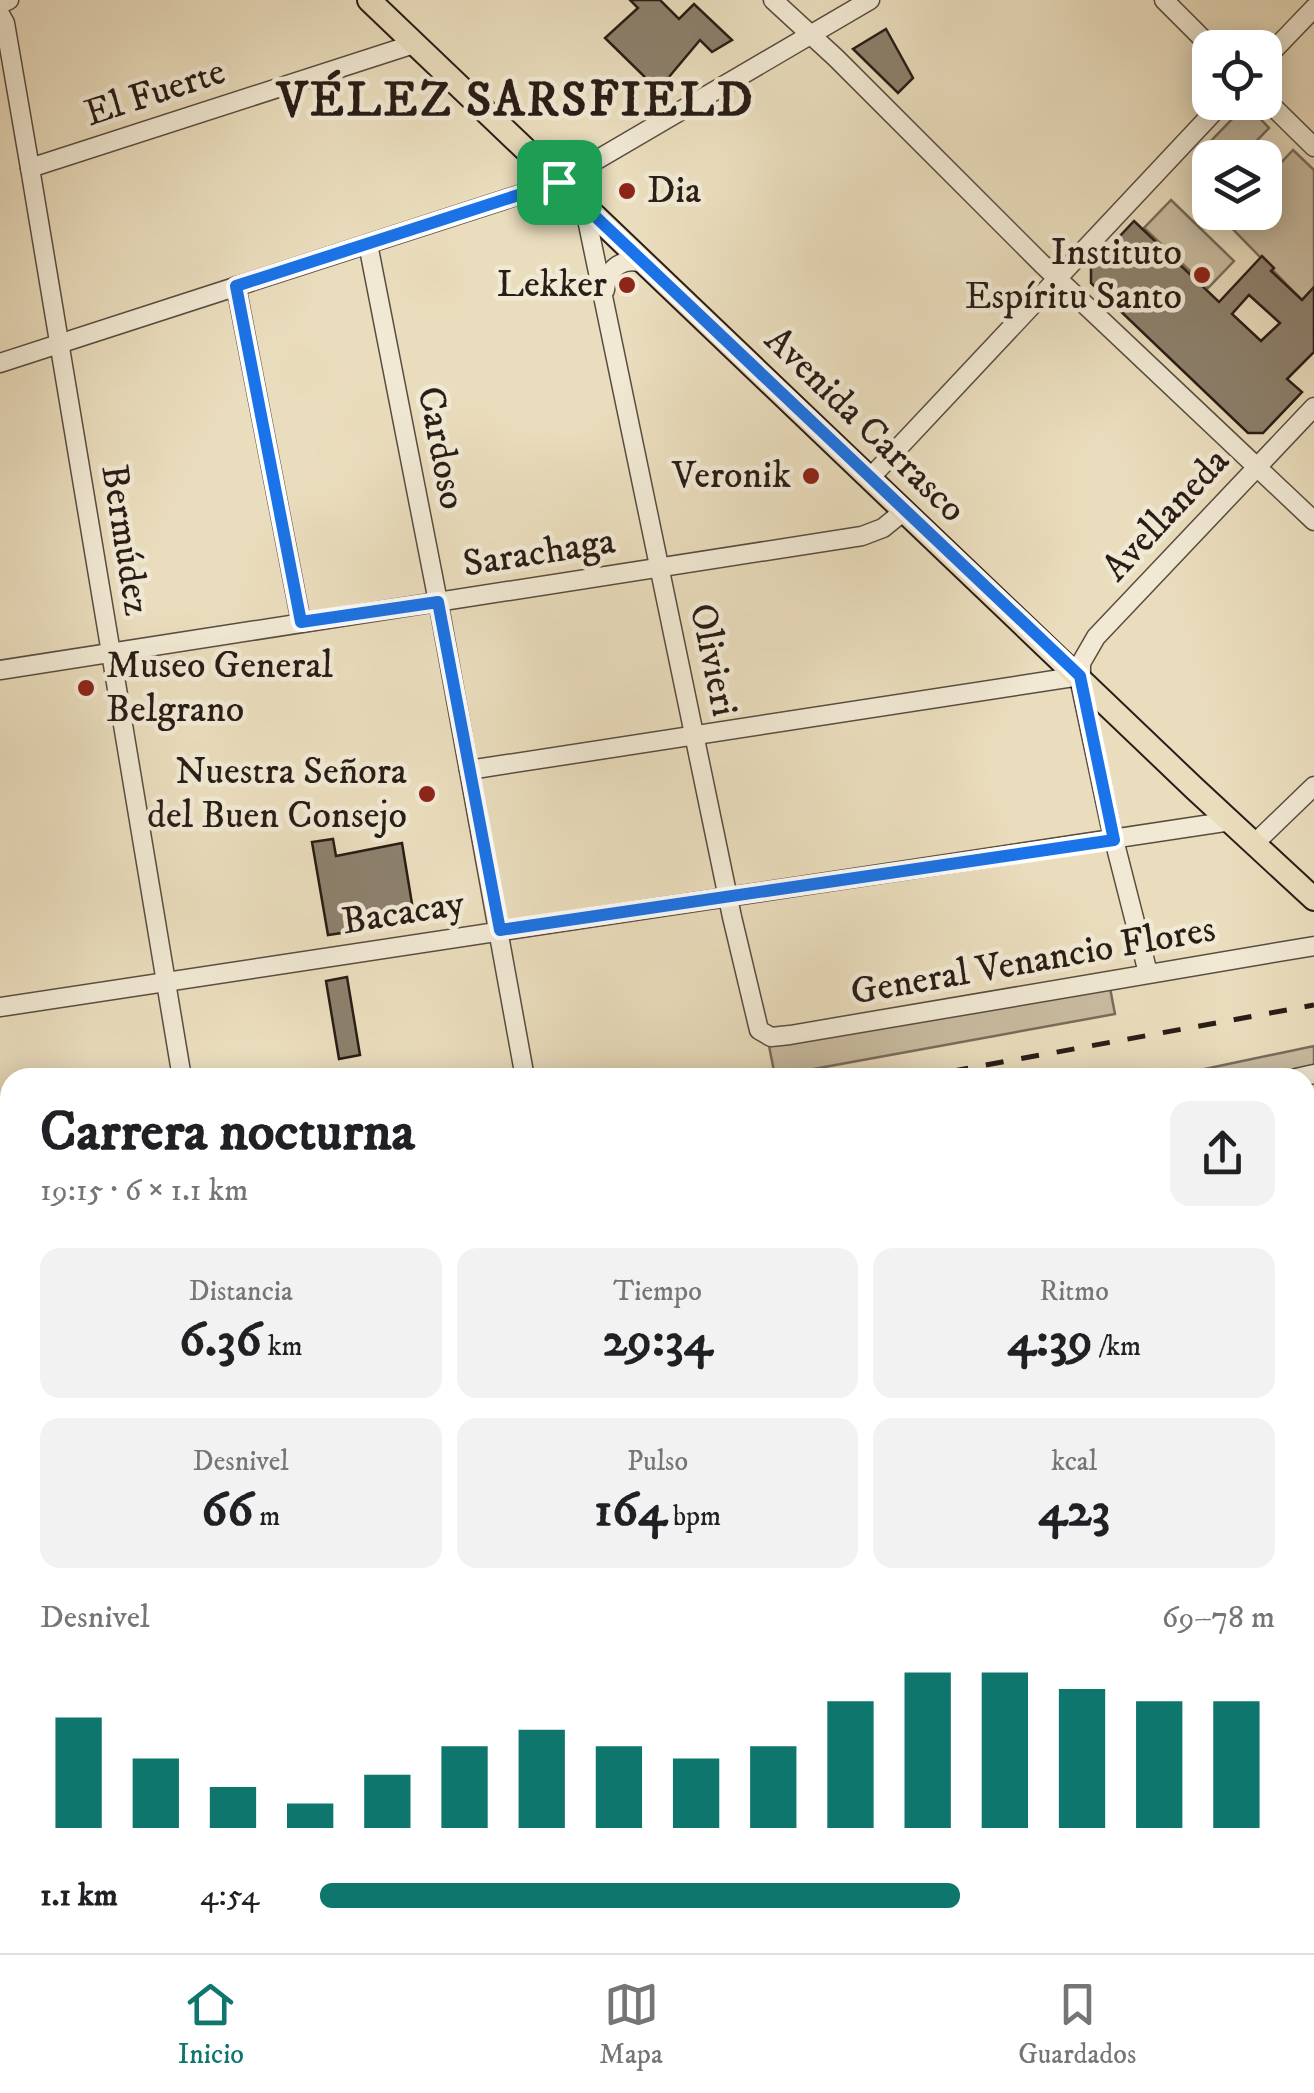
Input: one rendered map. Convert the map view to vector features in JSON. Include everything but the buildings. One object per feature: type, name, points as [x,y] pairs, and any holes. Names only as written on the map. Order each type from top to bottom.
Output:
[{"type":"main road","name":"Avenida Carrasco","points":[[368,0],[1314,898]]},
{"type":"street","points":[[0,4],[9,0]]},
{"type":"street","points":[[772,0],[1314,521]]},
{"type":"street","points":[[0,363],[559,182],[870,0]]},
{"type":"street","points":[[1164,0],[1194,30]]},
{"type":"street","points":[[1282,41],[1314,8]]},
{"type":"street","name":"Bermúdez","points":[[0,14],[5,23],[60,343],[180,1068]]},
{"type":"street","name":"El Fuerte","points":[[30,168],[414,44]]},
{"type":"street","points":[[1282,116],[1314,147]]},
{"type":"street","points":[[870,478],[1206,120]]},
{"type":"street","name":"Olivieri","points":[[584,205],[728,897],[756,1025],[764,1034]]},
{"type":"street","name":"Cardoso","points":[[368,244],[523,1068]]},
{"type":"street","points":[[604,296],[608,274],[618,264],[632,260],[646,264]]},
{"type":"street","points":[[236,286],[301,622]]},
{"type":"street","name":"Avellaneda","points":[[1080,676],[1082,663],[1096,637],[1314,407]]},
{"type":"street","name":"Sarachaga","points":[[0,670],[862,536],[882,528],[904,511]]},
{"type":"street","points":[[469,770],[1080,676],[1114,840],[1148,973]]},
{"type":"street","points":[[1255,844],[1314,786]]},
{"type":"street","name":"Bacacay","points":[[0,1007],[1231,821]]},
{"type":"street","name":"General Venancio Flores","points":[[764,1034],[790,1035],[1314,946]]},
{"type":"shaded area","points":[[1231,120],[1261,120],[1269,128],[1257,140],[1212,140]]},
{"type":"shaded area","points":[[1293,150],[1314,170],[1314,287],[1302,300],[1234,230],[1282,230],[1282,162]]},
{"type":"shaded area","points":[[1171,200],[1192,220],[1192,230],[1202,230],[1234,261],[1208,288],[1144,228]]},
{"type":"shaded area","points":[[1110,988],[1115,1014],[819,1068],[773,1068],[769,1046]]},
{"type":"shaded area","points":[[1314,1046],[1314,1066],[1210,1068]]},
{"type":"railway","points":[[970,1068],[1314,1005]]},
{"type":"place","name":"Dia","points":[[627,191]]},
{"type":"place","name":"Instituto Espíritu Santo","points":[[1202,275]]},
{"type":"place","name":"Lekker","points":[[627,285]]},
{"type":"place","name":"Veronik","points":[[811,476]]},
{"type":"place","name":"Museo General Belgrano","points":[[86,688]]},
{"type":"place","name":"Nuestra Señora del Buen Consejo","points":[[427,794]]},
{"type":"district","name":"VÉLEZ SARSFIELD","points":[[516,101]]},
{"type":"route","points":[[559,182],[1080,676],[1114,840],[500,930],[438,602],[301,622],[236,286],[559,182]]}]
